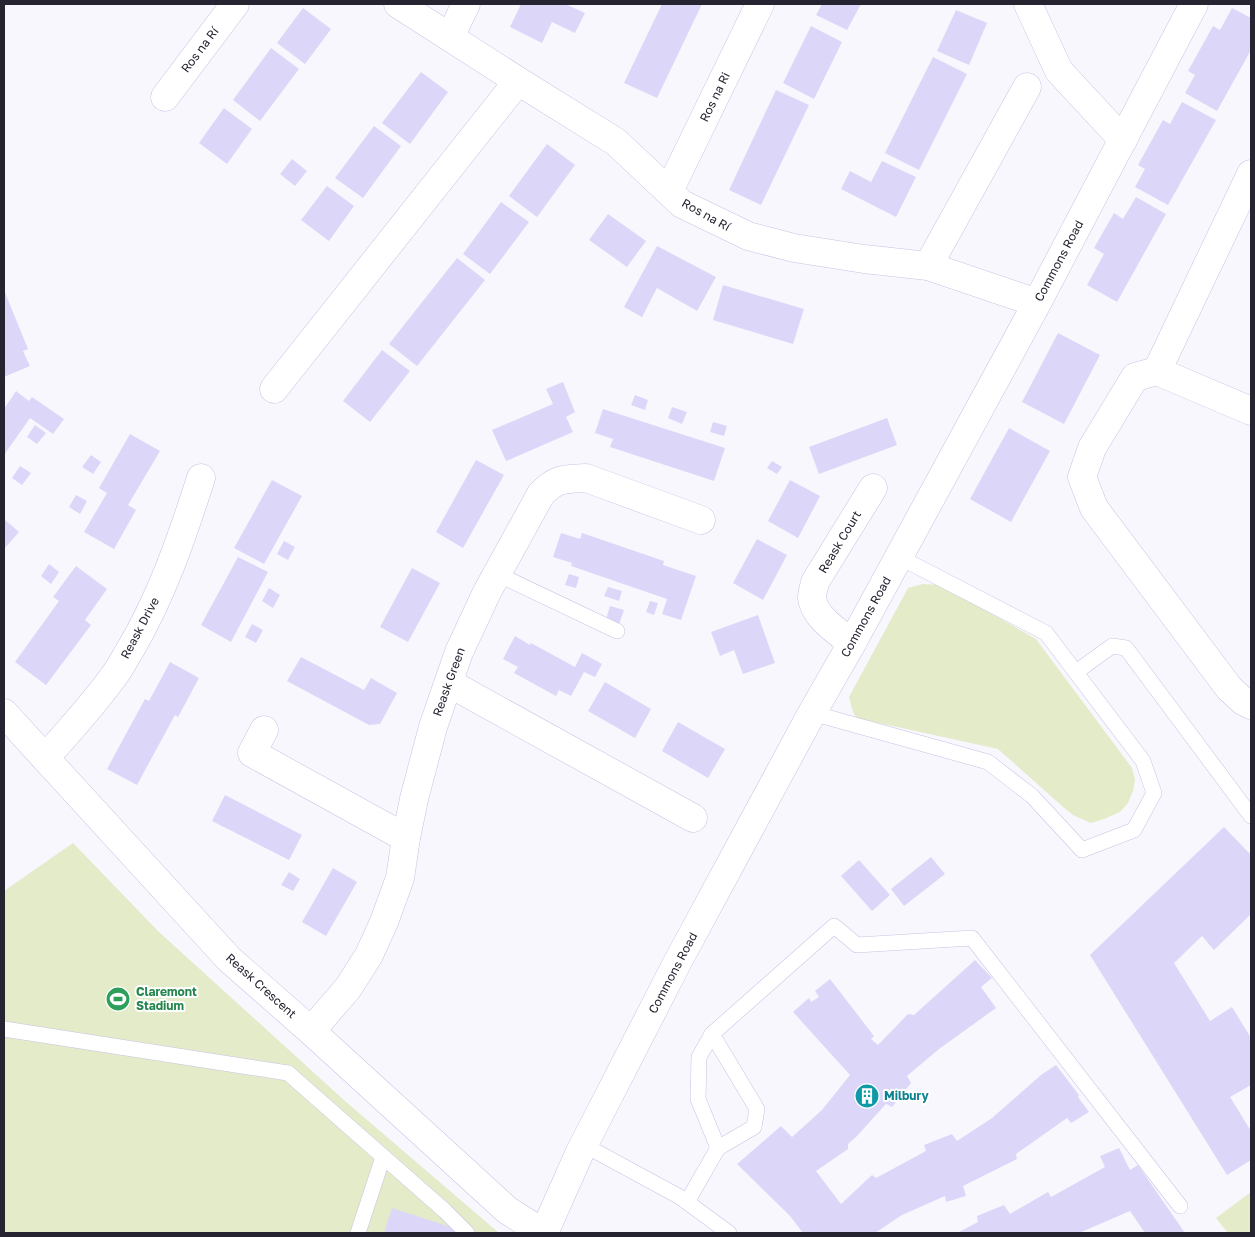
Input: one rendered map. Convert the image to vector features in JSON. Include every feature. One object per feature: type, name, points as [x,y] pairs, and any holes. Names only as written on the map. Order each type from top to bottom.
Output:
[{"type":"street","name":"Ros na Rí","points":[[164,96],[235,4]]},
{"type":"street","name":"Ros na Rí","points":[[398,4],[616,142],[682,204],[748,236],[794,248],[928,266],[1037,303]]},
{"type":"street","points":[[450,37],[466,4]]},
{"type":"street","name":"Ros na Ri","points":[[669,191],[760,4]]},
{"type":"street","points":[[1028,4],[1058,71],[1122,140]]},
{"type":"street","name":"Commons Road","points":[[543,1233],[584,1145],[677,964],[1037,303],[1194,4]]},
{"type":"street","points":[[274,389],[518,81]]},
{"type":"street","points":[[928,266],[1027,87]]},
{"type":"street","points":[[1157,371],[1244,207],[1251,174]]},
{"type":"street","points":[[1251,411],[1157,371],[1135,377],[1092,448],[1082,477],[1094,508],[1229,688],[1243,701],[1251,705]]},
{"type":"street","name":"Reask Drive","points":[[45,758],[90,707],[117,672],[142,629],[166,576],[187,522],[201,478]]},
{"type":"street","name":"Reask Green","points":[[311,1031],[348,988],[369,954],[384,922],[400,878],[414,799],[433,727],[459,652],[487,592],[541,494],[552,484],[567,479],[586,478],[701,520]]},
{"type":"street","name":"Reask Court","points":[[852,643],[816,610],[812,597],[815,582],[873,488]]},
{"type":"street","points":[[449,683],[693,818]]},
{"type":"street","name":"Reask Crescent","points":[[4,713],[229,959],[311,1031],[507,1210],[543,1233]]},
{"type":"street","points":[[264,730],[252,753],[406,838]]},
{"type":"lane","points":[[812,713],[988,762],[1032,796],[1082,850],[1134,830],[1154,792],[1143,761],[1046,633],[899,557]]},
{"type":"lane","points":[[497,574],[617,631]]},
{"type":"lane","points":[[1076,672],[1112,646],[1126,648],[1251,816]]},
{"type":"lane","points":[[718,1148],[698,1099],[699,1058],[712,1034],[834,926],[857,945],[972,938],[1180,1206]]},
{"type":"lane","points":[[4,1029],[288,1073],[445,1211],[467,1233]]},
{"type":"lane","points":[[686,1202],[718,1148],[754,1127],[757,1110],[712,1034]]},
{"type":"lane","points":[[584,1145],[680,1197],[729,1233]]},
{"type":"lane","points":[[358,1233],[383,1157]]},
{"type":"green space","points":[[923,584],[941,585],[1036,639],[1132,768],[1135,779],[1133,791],[1128,803],[1120,812],[1091,823],[1073,815],[998,749],[856,718],[849,697],[908,588]]},
{"type":"green space","name":"Claremont Stadium","points":[[73,843],[159,932],[345,1101],[499,1233],[4,1233],[4,891]]},
{"type":"green space","points":[[1251,1192],[1251,1233],[1228,1233],[1216,1218]]},
{"type":"building","points":[[521,4],[565,4],[585,13],[575,33],[552,22],[542,43],[510,27]]},
{"type":"building","points":[[662,4],[702,4],[657,98],[624,83]]},
{"type":"building","points":[[822,4],[861,4],[847,30],[816,15]]},
{"type":"building","points":[[303,8],[331,29],[305,64],[277,43]]},
{"type":"building","points":[[1232,8],[1251,18],[1251,50],[1217,111],[1185,93],[1195,75],[1188,71],[1213,26],[1220,30]]},
{"type":"building","points":[[956,10],[987,23],[969,65],[937,51]]},
{"type":"building","points":[[811,26],[842,42],[814,99],[783,83]]},
{"type":"building","points":[[271,48],[299,69],[260,121],[233,100]]},
{"type":"building","points":[[933,57],[967,74],[919,170],[885,153]]},
{"type":"building","points":[[421,72],[448,92],[410,144],[382,123]]},
{"type":"building","points":[[776,90],[809,105],[761,205],[729,190]]},
{"type":"building","points":[[1182,102],[1216,120],[1168,205],[1135,187],[1145,169],[1138,165],[1163,120],[1170,124]]},
{"type":"building","points":[[224,108],[252,129],[227,164],[199,143]]},
{"type":"building","points":[[374,126],[401,146],[363,198],[335,178]]},
{"type":"building","points":[[547,144],[575,165],[537,217],[509,196]]},
{"type":"building","points":[[292,159],[307,171],[295,186],[280,174]]},
{"type":"building","points":[[882,161],[916,177],[896,217],[841,189],[850,171],[871,182]]},
{"type":"building","points":[[327,186],[354,206],[329,241],[301,220]]},
{"type":"building","points":[[1136,197],[1166,214],[1117,302],[1087,285],[1104,254],[1094,248],[1114,213],[1123,219]]},
{"type":"building","points":[[501,202],[529,222],[490,274],[463,254]]},
{"type":"building","points":[[608,214],[646,241],[627,267],[589,240]]},
{"type":"building","points":[[657,246],[716,277],[697,311],[657,288],[642,317],[624,307]]},
{"type":"building","points":[[457,258],[485,280],[417,366],[389,344]]},
{"type":"building","points":[[723,285],[804,309],[793,344],[713,320]]},
{"type":"building","points":[[4,290],[28,349],[23,351],[30,366],[4,377]]},
{"type":"building","points":[[1058,333],[1100,355],[1064,424],[1022,402]]},
{"type":"building","points":[[382,350],[410,371],[370,422],[343,401]]},
{"type":"building","points":[[563,382],[575,412],[566,417],[573,432],[506,461],[492,430],[553,404],[546,389]]},
{"type":"building","points":[[16,391],[29,401],[32,397],[64,419],[53,434],[30,418],[4,455],[4,409]]},
{"type":"building","points":[[635,395],[648,400],[645,410],[631,405]]},
{"type":"building","points":[[672,407],[687,412],[682,424],[668,418]]},
{"type":"building","points":[[603,409],[725,448],[714,481],[610,447],[613,439],[595,433]]},
{"type":"building","points":[[887,418],[897,445],[819,474],[809,447]]},
{"type":"building","points":[[713,422],[727,426],[724,436],[710,432]]},
{"type":"building","points":[[35,425],[46,433],[37,444],[27,437]]},
{"type":"building","points":[[1009,428],[1050,451],[1011,522],[970,499]]},
{"type":"building","points":[[130,434],[160,451],[128,505],[136,510],[114,549],[84,532],[107,493],[99,488]]},
{"type":"building","points":[[91,455],[101,462],[93,474],[82,467]]},
{"type":"building","points":[[476,460],[504,475],[463,548],[436,532]]},
{"type":"building","points":[[772,461],[782,467],[777,474],[767,468]]},
{"type":"building","points":[[20,466],[31,473],[22,485],[12,478]]},
{"type":"building","points":[[272,480],[302,496],[264,564],[234,548]]},
{"type":"building","points":[[790,480],[820,496],[798,538],[768,521]]},
{"type":"building","points":[[76,495],[87,501],[80,514],[69,507]]},
{"type":"building","points":[[4,519],[19,532],[4,549]]},
{"type":"building","points":[[561,533],[580,539],[582,533],[664,561],[663,565],[696,576],[681,620],[662,614],[667,599],[571,566],[572,563],[553,557]]},
{"type":"building","points":[[757,539],[787,555],[763,600],[733,583]]},
{"type":"building","points":[[284,541],[295,547],[288,560],[277,554]]},
{"type":"building","points":[[238,557],[268,572],[231,642],[201,625]]},
{"type":"building","points":[[49,564],[59,572],[51,584],[41,576]]},
{"type":"building","points":[[76,566],[107,589],[85,620],[91,625],[46,685],[15,662],[59,601],[53,597]]},
{"type":"building","points":[[412,568],[440,583],[408,642],[380,627]]},
{"type":"building","points":[[569,574],[579,577],[576,588],[565,585]]},
{"type":"building","points":[[608,587],[622,591],[619,601],[604,596]]},
{"type":"building","points":[[269,588],[280,595],[273,608],[262,601]]},
{"type":"building","points":[[650,601],[658,603],[654,615],[646,612]]},
{"type":"building","points":[[610,606],[624,610],[618,627],[605,623]]},
{"type":"building","points":[[758,615],[775,663],[743,674],[734,650],[720,656],[711,632]]},
{"type":"building","points":[[252,624],[263,630],[256,643],[245,637]]},
{"type":"building","points":[[515,636],[575,667],[582,653],[602,664],[595,677],[584,672],[571,696],[559,690],[556,696],[514,673],[518,667],[503,659]]},
{"type":"building","points":[[301,657],[364,690],[371,678],[397,693],[380,724],[369,725],[287,681]]},
{"type":"building","points":[[170,662],[199,678],[178,717],[175,715],[137,785],[107,769],[145,699],[149,701]]},
{"type":"building","points":[[605,682],[651,709],[635,738],[588,711]]},
{"type":"building","points":[[678,722],[725,749],[708,778],[662,751]]},
{"type":"building","points":[[225,795],[302,835],[289,860],[212,821]]},
{"type":"building","points":[[1224,827],[1251,855],[1251,914],[1214,950],[1202,936],[1174,963],[1210,1021],[1232,1007],[1251,1038],[1251,1085],[1230,1097],[1251,1131],[1251,1160],[1227,1175],[1090,955]]},
{"type":"building","points":[[931,857],[945,874],[904,906],[891,889]]},
{"type":"building","points":[[859,860],[890,895],[872,911],[841,876]]},
{"type":"building","points":[[333,868],[357,882],[326,936],[302,922]]},
{"type":"building","points":[[289,872],[300,879],[293,891],[281,885]]},
{"type":"building","name":"Milbury","points":[[975,960],[992,978],[981,987],[996,1008],[939,1049],[907,1076],[911,1083],[892,1107],[886,1104],[848,1144],[848,1149],[816,1171],[841,1204],[872,1175],[876,1178],[926,1151],[924,1145],[952,1134],[957,1141],[992,1118],[1041,1075],[1056,1065],[1079,1095],[1078,1097],[1089,1112],[1071,1123],[1067,1118],[1016,1154],[1017,1159],[963,1186],[966,1196],[946,1202],[945,1196],[902,1215],[875,1233],[803,1233],[790,1216],[737,1164],[781,1126],[792,1137],[822,1110],[850,1075],[793,1012],[809,998],[811,1002],[819,997],[815,991],[830,979],[874,1036],[871,1039],[878,1045],[908,1014],[914,1015]]},
{"type":"building","points":[[1119,1148],[1130,1170],[1138,1165],[1185,1233],[1145,1233],[1130,1211],[1079,1233],[957,1233],[978,1222],[977,1216],[1004,1205],[1010,1214],[1048,1192],[1051,1197],[1105,1167],[1100,1156]]},
{"type":"building","points":[[392,1208],[460,1230],[459,1233],[384,1233]]},
{"type":"place","name":"Claremont Stadium","points":[[118,999]]},
{"type":"place","name":"Milbury","points":[[867,1096]]}]
